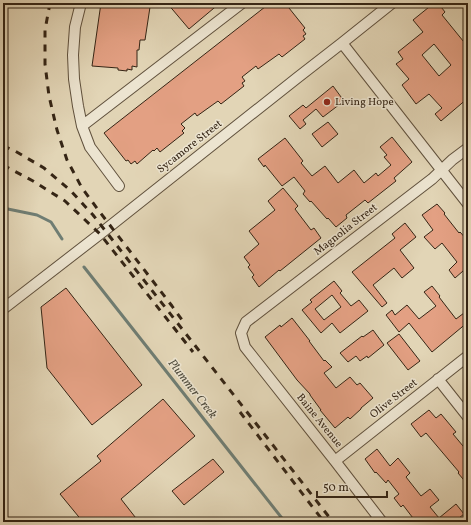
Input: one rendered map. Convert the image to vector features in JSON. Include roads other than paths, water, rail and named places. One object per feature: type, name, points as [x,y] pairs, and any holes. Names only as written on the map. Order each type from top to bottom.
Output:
[{"type":"street","points":[[81,3],[75,27],[73,55],[74,79],[82,126],[90,147],[119,186]]},
{"type":"street","points":[[82,126],[242,3]]},
{"type":"street","name":"Sycamore Street","points":[[3,309],[392,3]]},
{"type":"street","points":[[342,43],[468,204]]},
{"type":"street","name":"Magnolia Street","points":[[242,333],[246,322],[441,171],[452,160],[468,148]]},
{"type":"street","name":"Baine Avenue","points":[[242,333],[245,347],[382,522]]},
{"type":"street","name":"Olive Street","points":[[335,461],[468,356]]},
{"type":"street","points":[[438,379],[468,417]]},
{"type":"waterway","name":"Plummer Creek","points":[[3,208],[37,215],[51,222],[62,239]]},
{"type":"waterway","name":"Plummer Creek","points":[[84,267],[285,522]]},
{"type":"railway","points":[[50,3],[45,30],[45,64],[49,96],[57,130],[67,160],[82,188],[182,320]]},
{"type":"railway","points":[[3,146],[15,151],[44,168],[71,191],[93,215],[333,522]]},
{"type":"railway","points":[[3,165],[33,181],[65,201],[100,234],[193,352]]},
{"type":"railway","points":[[240,412],[324,522]]},
{"type":"place","name":"Living Hope","points":[[327,102]]}]
